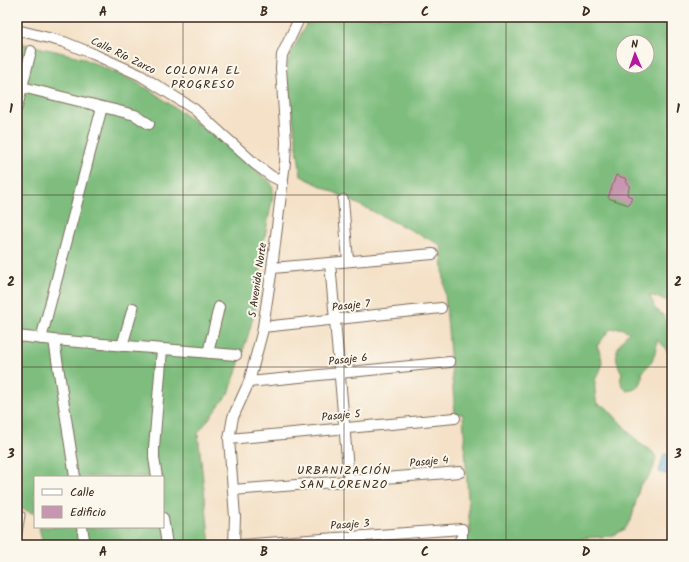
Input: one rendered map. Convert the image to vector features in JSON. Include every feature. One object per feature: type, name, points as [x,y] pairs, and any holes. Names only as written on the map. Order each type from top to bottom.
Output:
[{"type":"street","name":"5 Avenida Norte","points":[[234,545],[236,517],[229,439],[233,417],[249,382],[263,327],[283,182],[286,142],[282,55],[300,17]]},
{"type":"street","name":"Calle Río Zarco","points":[[17,30],[64,42],[91,52],[140,75],[194,109],[255,164],[271,176],[283,182]]},
{"type":"street","points":[[17,107],[31,51]]},
{"type":"street","points":[[22,87],[135,115],[149,124]]},
{"type":"street","points":[[41,339],[102,107]]},
{"type":"street","points":[[343,200],[348,261]]},
{"type":"street","points":[[272,268],[433,254]]},
{"type":"street","points":[[330,263],[349,481]]},
{"type":"street","points":[[208,353],[219,307]]},
{"type":"street","points":[[122,346],[133,308]]},
{"type":"street","name":"Pasaje 7","points":[[263,327],[441,308]]},
{"type":"street","points":[[17,336],[236,355]]},
{"type":"street","points":[[54,340],[74,476]]},
{"type":"street","points":[[157,476],[154,448],[162,349]]},
{"type":"street","name":"Pasaje 6","points":[[249,382],[450,362]]},
{"type":"street","name":"Pasaje 5","points":[[229,439],[345,427],[455,418]]},
{"type":"street","name":"Pasaje 4","points":[[233,490],[460,472]]},
{"type":"street","points":[[164,525],[167,545]]},
{"type":"street","points":[[82,528],[85,545]]},
{"type":"street","name":"Pasaje 3","points":[[240,545],[462,529],[462,537],[457,545]]},
{"type":"lane","points":[[17,545],[22,515]]},
{"type":"green space","points":[[310,17],[672,17],[672,302],[649,295],[653,302],[654,308],[661,313],[672,326],[672,358],[663,345],[657,340],[653,358],[642,372],[641,383],[634,389],[627,391],[621,383],[622,373],[616,356],[618,347],[629,332],[621,328],[611,329],[597,346],[602,361],[595,384],[597,404],[606,407],[639,443],[653,452],[656,458],[653,469],[648,478],[640,485],[632,517],[625,529],[611,536],[585,538],[562,545],[463,545],[470,533],[463,414],[455,414],[441,245],[301,176],[287,67],[290,55]]},
{"type":"green space","points":[[17,42],[80,57],[132,80],[153,92],[231,148],[271,183],[273,195],[263,246],[258,298],[249,332],[230,391],[198,433],[210,545],[43,545],[39,528],[164,528],[164,476],[34,476],[34,514],[17,507]]},
{"type":"water","points":[[664,454],[672,456],[672,475],[659,472]]},
{"type":"building","points":[[616,175],[627,179],[626,183],[630,185],[627,195],[632,197],[629,205],[608,198]]},
{"type":"district","name":"COLONIA EL PROGRESO","points":[[203,77]]},
{"type":"district","name":"URBANIZACIÓN SAN LORENZO","points":[[344,477]]}]
